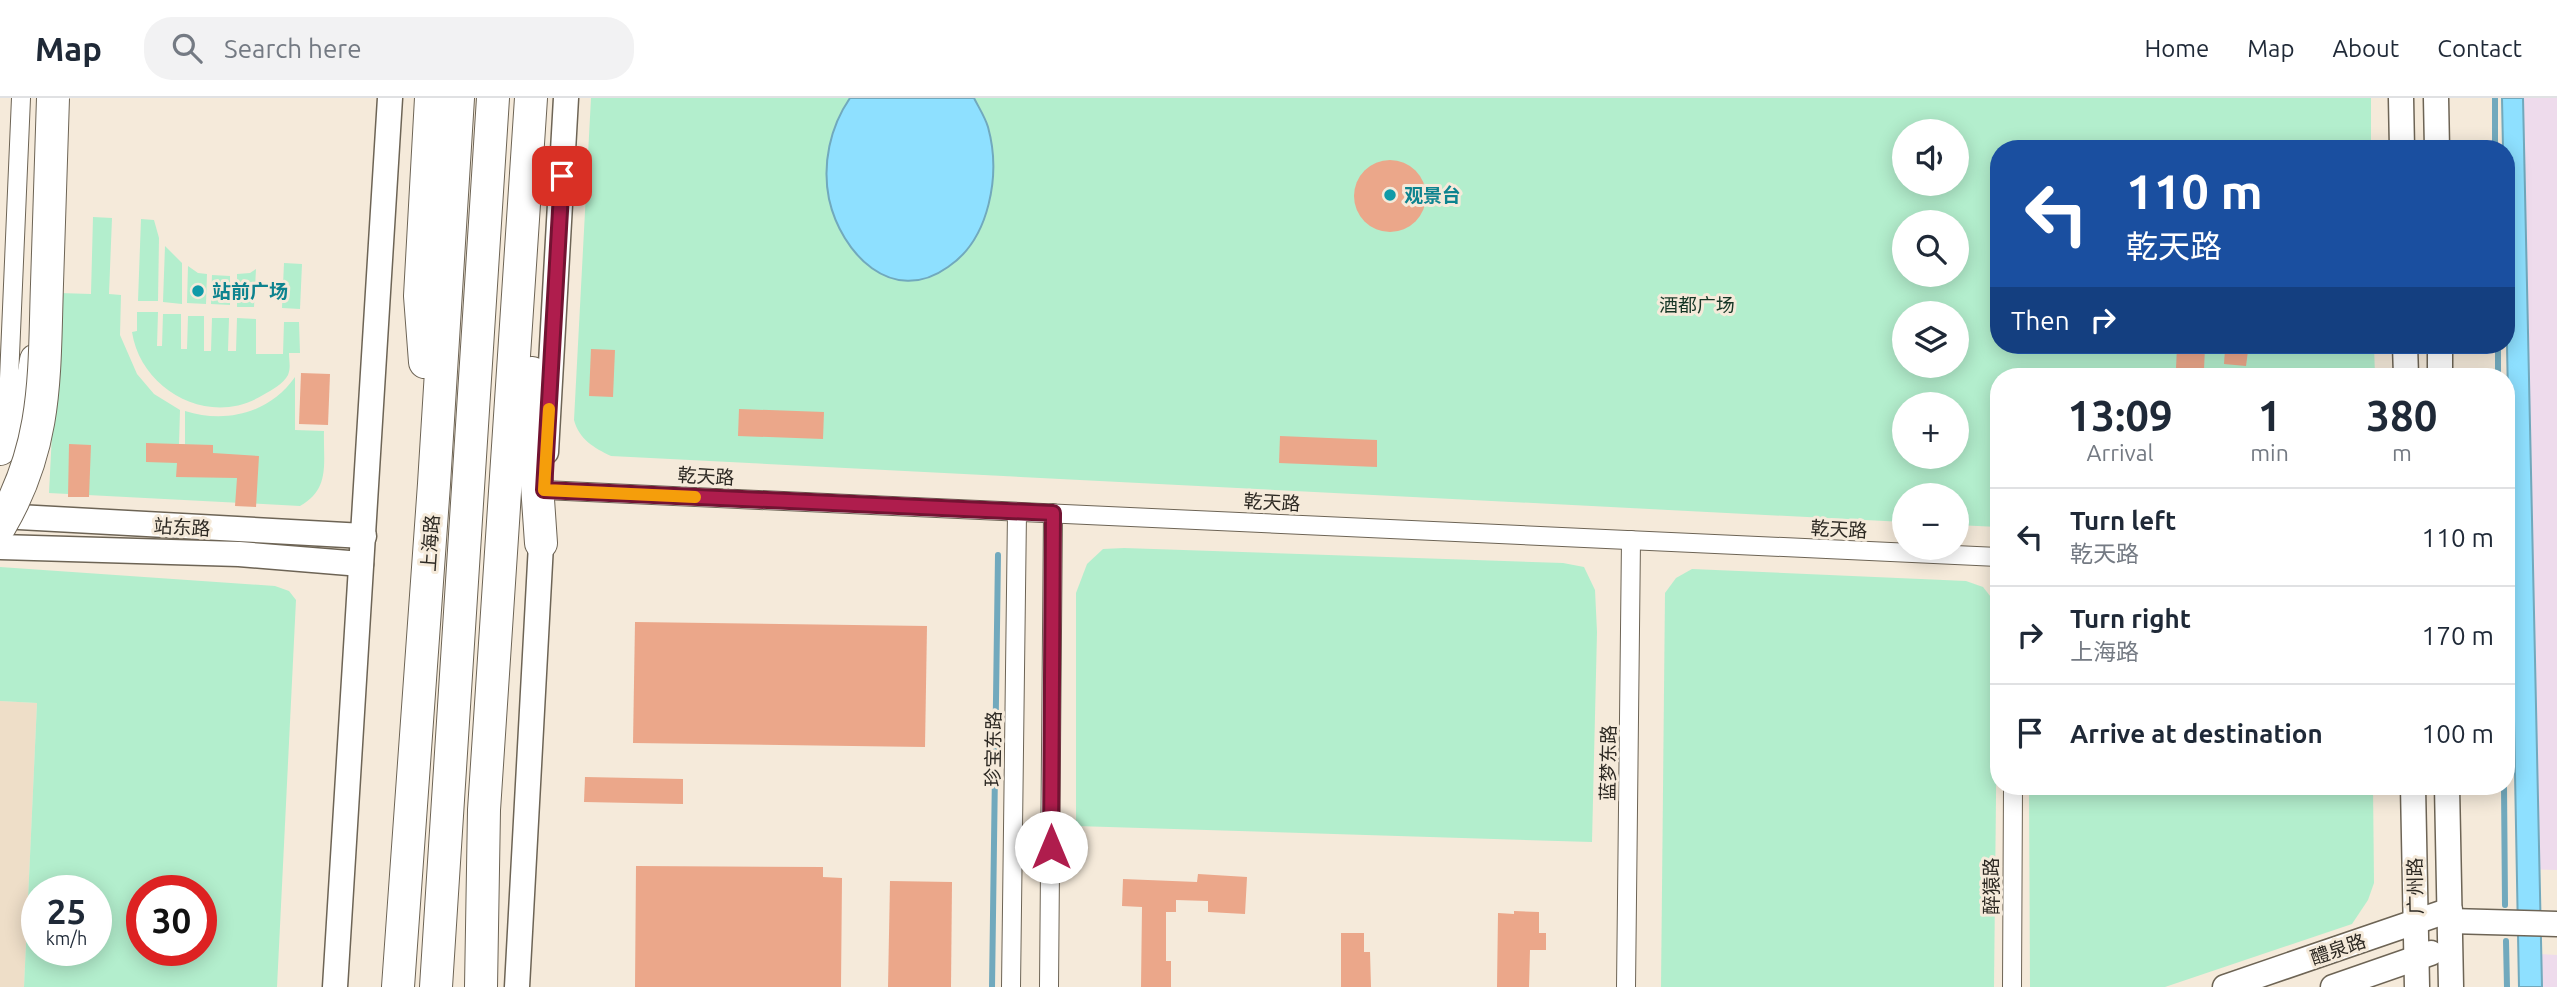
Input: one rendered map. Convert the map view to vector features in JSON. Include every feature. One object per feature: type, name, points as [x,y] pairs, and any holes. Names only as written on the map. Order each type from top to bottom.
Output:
[{"type":"highway","points":[[0,526],[14,502],[37,436],[45,382],[53,98]]},
{"type":"highway","points":[[431,98],[420,296],[434,484]]},
{"type":"highway","name":"上海路","points":[[398,987],[458,98]]},
{"type":"highway","name":"上海路","points":[[436,987],[493,98]]},
{"type":"highway","points":[[481,987],[484,810],[531,98]]},
{"type":"highway","points":[[528,145],[538,244],[531,398],[541,543]]},
{"type":"highway","points":[[0,449],[18,421],[34,379],[47,290]]},
{"type":"main road","points":[[335,987],[390,98]]},
{"type":"main road","points":[[517,987],[566,98]]},
{"type":"main road","points":[[2401,98],[2402,140]]},
{"type":"main road","points":[[2436,98],[2437,140]]},
{"type":"main road","name":"站东路","points":[[0,516],[364,536]]},
{"type":"main road","name":"站东路","points":[[0,547],[239,554],[361,564]]},
{"type":"main road","name":"广州路","points":[[2413,795],[2417,987]]},
{"type":"main road","name":"广州路","points":[[2447,795],[2451,987]]},
{"type":"main road","name":"醴泉路","points":[[2225,987],[2416,922],[2450,916],[2557,924]]},
{"type":"main road","name":"醴泉路","points":[[2333,987],[2451,947]]},
{"type":"street","points":[[0,443],[8,402],[21,98]]},
{"type":"street","name":"乾天路","points":[[544,490],[1990,557]]},
{"type":"street","name":"珍宝东路","points":[[1011,987],[1017,512]]},
{"type":"street","points":[[1049,987],[1053,513]]},
{"type":"street","name":"蓝梦东路","points":[[1626,987],[1631,540]]},
{"type":"street","name":"醉猿路","points":[[2012,987],[2013,795]]},
{"type":"shaded area","points":[[2510,98],[2557,98],[2557,870],[2529,869],[2515,301],[2515,140],[2511,140]]},
{"type":"shaded area","points":[[0,701],[37,703],[29,875],[21,875],[21,966],[25,966],[24,987],[0,987]]},
{"type":"shaded area","points":[[2538,954],[2557,955],[2557,987],[2539,987]]},
{"type":"green space","name":"酒都广场","points":[[591,98],[2371,98],[2371,140],[1990,140],[1990,354],[2374,354],[2375,368],[1990,368],[1990,527],[1969,526],[1969,483],[1892,483],[1892,521],[611,456],[588,442],[574,420]]},
{"type":"green space","points":[[93,217],[112,218],[109,294],[121,295],[120,335],[137,374],[154,394],[180,410],[179,444],[185,444],[185,411],[216,416],[246,412],[273,399],[295,377],[295,430],[324,431],[323,474],[317,491],[310,499],[300,506],[49,493],[59,293],[91,294]]},
{"type":"green space","points":[[141,219],[154,220],[159,238],[158,301],[138,301]]},
{"type":"green space","points":[[165,246],[182,263],[182,304],[163,302]]},
{"type":"green space","points":[[284,263],[302,264],[300,309],[282,308]]},
{"type":"green space","points":[[188,266],[198,273],[207,274],[206,304],[187,303]]},
{"type":"green space","points":[[256,269],[254,307],[237,307],[237,274],[250,273]]},
{"type":"green space","points":[[212,275],[230,276],[230,305],[211,304]]},
{"type":"green space","points":[[137,312],[158,312],[157,346],[162,346],[163,314],[181,314],[181,349],[187,349],[188,316],[204,316],[204,351],[211,351],[212,318],[229,318],[228,351],[236,351],[237,318],[256,319],[256,354],[283,354],[284,322],[299,322],[300,353],[289,353],[288,375],[263,395],[243,404],[221,407],[201,405],[181,398],[163,387],[149,371],[138,353],[132,332],[137,331]]},
{"type":"green space","points":[[1103,549],[1563,563],[1584,567],[1595,590],[1597,632],[1592,842],[1076,826],[1076,593],[1087,564]]},
{"type":"green space","points":[[0,567],[275,586],[289,591],[296,600],[277,987],[24,987],[25,966],[112,966],[112,875],[29,875],[37,703],[0,701]]},
{"type":"green space","points":[[1692,569],[1966,581],[1983,587],[1990,596],[1990,795],[1996,795],[1994,987],[1661,987],[1665,593],[1676,578]]},
{"type":"green space","points":[[2029,795],[2373,795],[2374,883],[2368,900],[2352,924],[2165,987],[2030,987]]},
{"type":"water","points":[[850,98],[974,98],[988,127],[992,145],[992,185],[983,223],[962,255],[948,267],[927,278],[907,281],[889,277],[872,268],[857,255],[835,219],[827,186],[827,159],[837,121]]},
{"type":"water","points":[[2502,98],[2523,98],[2542,987],[2519,987],[2515,773],[2515,368],[2507,368],[2507,354],[2515,354],[2515,140],[2503,140]]},
{"type":"building","name":"观景台","points":[[1397,160],[1416,170],[1424,182],[1424,210],[1416,222],[1404,230],[1383,232],[1364,222],[1356,210],[1354,189],[1364,170],[1376,162]]},
{"type":"building","points":[[591,349],[615,350],[613,397],[589,396]]},
{"type":"building","points":[[2177,354],[2205,354],[2204,368],[2176,368]]},
{"type":"building","points":[[2225,354],[2248,354],[2246,366],[2224,364]]},
{"type":"building","points":[[301,373],[330,374],[328,425],[299,424]]},
{"type":"building","points":[[739,409],[824,412],[823,439],[738,436]]},
{"type":"building","points":[[1280,436],[1377,440],[1377,467],[1279,463]]},
{"type":"building","points":[[146,443],[213,445],[213,453],[259,456],[256,507],[235,506],[237,478],[176,477],[177,463],[146,462]]},
{"type":"building","points":[[69,444],[91,445],[89,497],[68,497]]},
{"type":"building","points":[[635,622],[927,626],[925,747],[633,743]]},
{"type":"building","points":[[585,777],[683,779],[683,804],[584,802]]},
{"type":"building","points":[[636,866],[823,867],[823,877],[842,878],[841,987],[635,987]]},
{"type":"building","points":[[1198,874],[1247,877],[1245,914],[1208,912],[1208,901],[1176,900],[1176,912],[1166,912],[1166,961],[1171,961],[1171,987],[1141,987],[1142,907],[1122,906],[1123,879],[1197,882]]},
{"type":"building","points":[[890,881],[952,882],[951,987],[888,987]]},
{"type":"building","points":[[1514,911],[1539,912],[1539,933],[1546,933],[1546,950],[1530,950],[1529,987],[1497,987],[1498,913],[1514,914]]},
{"type":"building","points":[[1341,933],[1364,933],[1364,952],[1370,952],[1371,987],[1341,987]]},
{"type":"waterway","points":[[2495,98],[2495,140]]},
{"type":"waterway","points":[[2498,354],[2498,368]]},
{"type":"waterway","points":[[992,987],[998,555]]},
{"type":"waterway","points":[[2504,795],[2505,905]]},
{"type":"waterway","points":[[2506,941],[2507,987]]},
{"type":"slow traffic","points":[[549,409],[544,490],[695,497]]},
{"type":"place","name":"观景台","points":[[1390,195]]},
{"type":"place","name":"站前广场","points":[[198,291]]},
{"type":"route","points":[[562,176],[544,490],[1053,513],[1051,847]]}]
